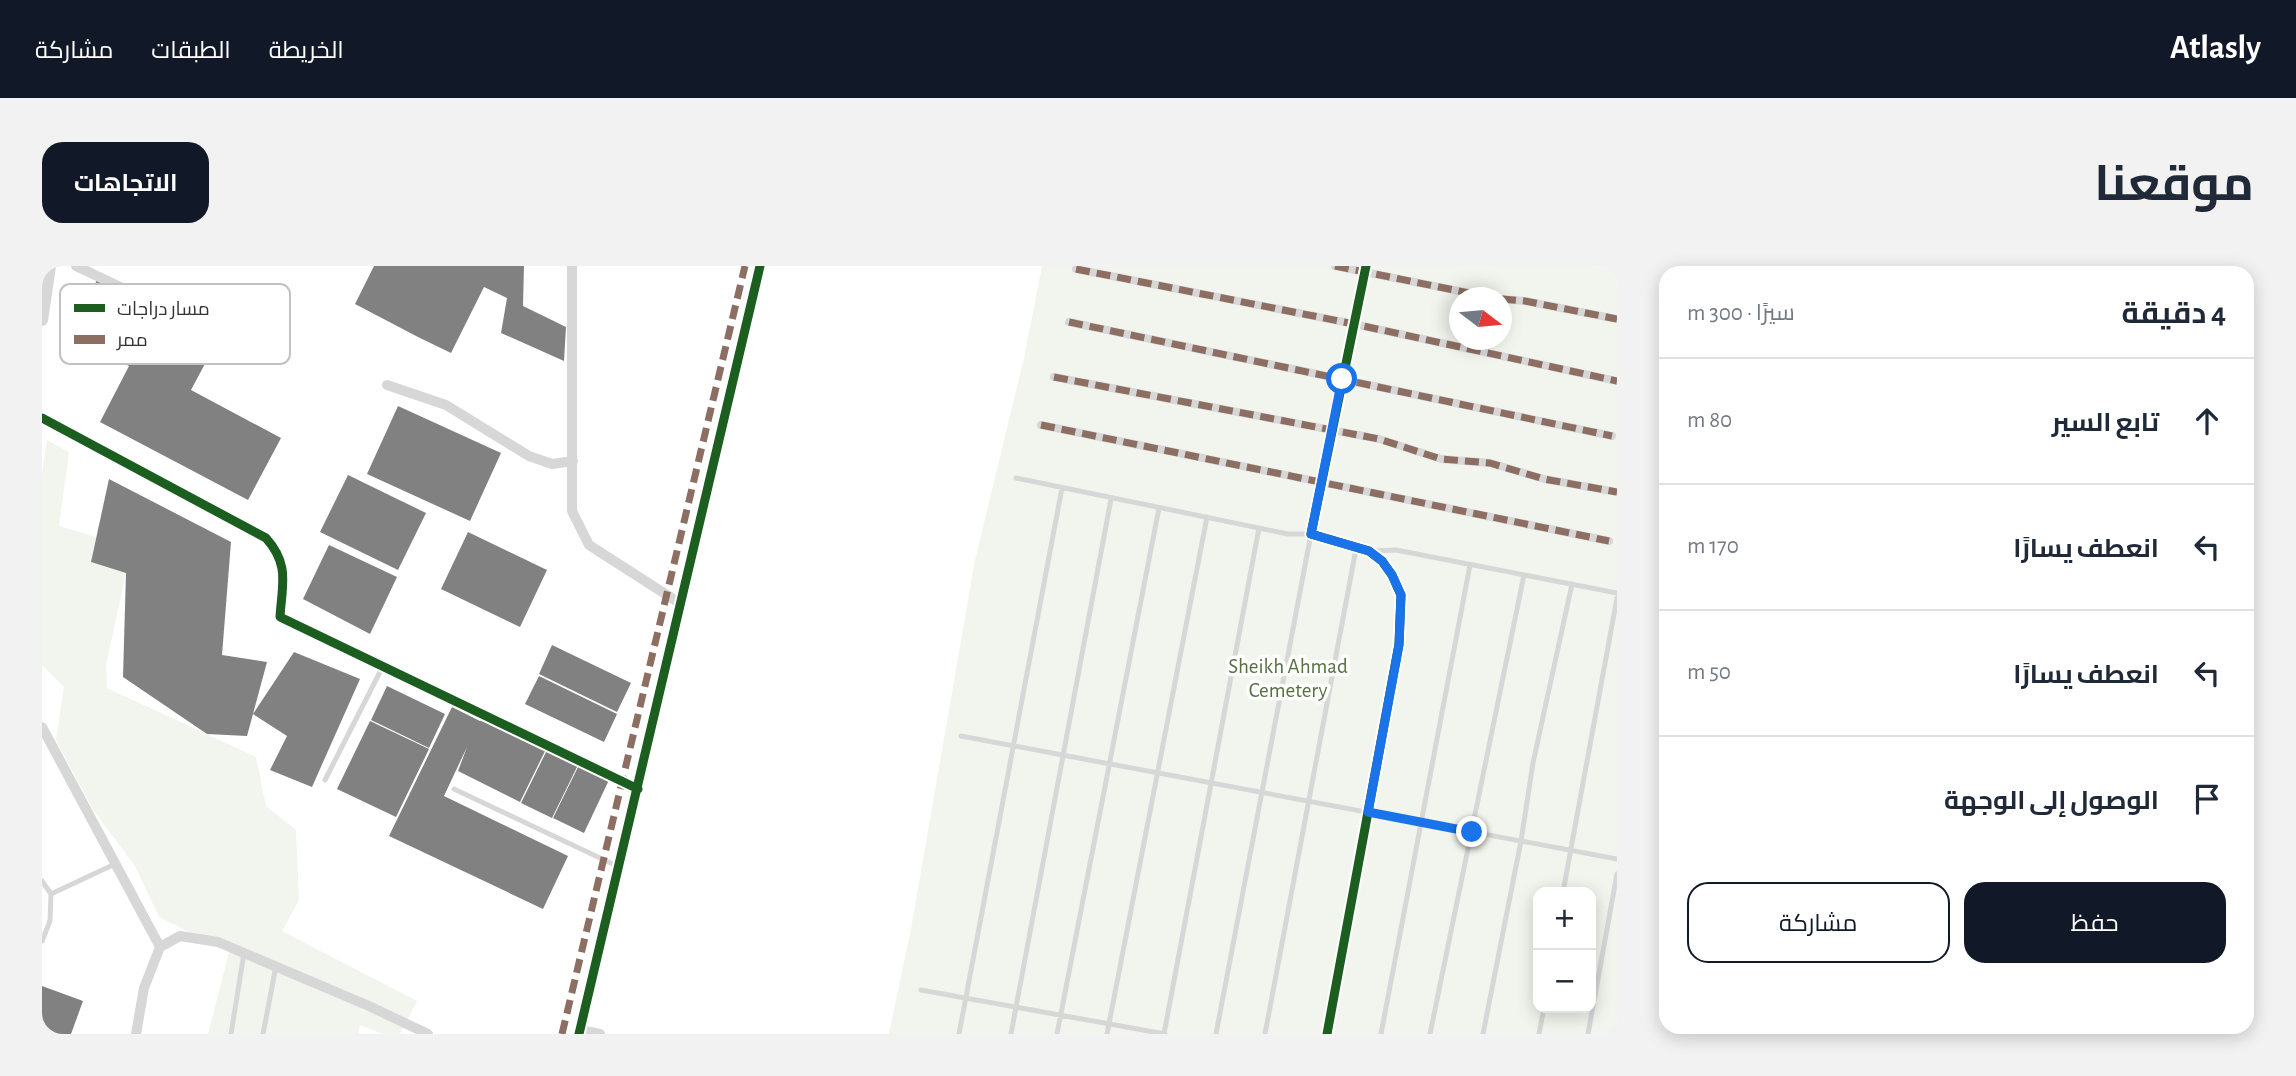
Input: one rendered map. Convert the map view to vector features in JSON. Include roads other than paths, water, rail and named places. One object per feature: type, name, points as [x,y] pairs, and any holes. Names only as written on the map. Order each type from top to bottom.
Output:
[{"type":"street","points":[[42,320],[50,266]]},
{"type":"street","points":[[76,266],[114,284]]},
{"type":"street","points":[[572,266],[572,511],[589,545],[681,604]]},
{"type":"street","points":[[600,1034],[580,1032],[760,266]]},
{"type":"street","points":[[1335,266],[1365,269],[1449,288]]},
{"type":"street","points":[[1076,269],[1354,324],[1617,381]]},
{"type":"street","points":[[1327,1034],[1402,619],[1401,595],[1382,561],[1369,551],[1311,534],[1365,269]]},
{"type":"street","points":[[1512,300],[1617,319]]},
{"type":"street","points":[[1069,322],[1612,436]]},
{"type":"street","points":[[1054,377],[1379,439],[1441,459],[1490,463],[1544,479],[1617,492]]},
{"type":"street","points":[[387,385],[446,405],[529,456],[552,464],[573,461]]},
{"type":"street","points":[[42,418],[266,538],[283,563],[280,617],[638,789]]},
{"type":"street","points":[[1041,425],[1609,541]]},
{"type":"street","points":[[42,727],[160,947]]},
{"type":"street","points":[[136,1034],[144,988],[160,947],[180,936],[218,942],[428,1034]]},
{"type":"lane","points":[[1016,478],[1288,534],[1311,534],[1216,1034]]},
{"type":"lane","points":[[959,1034],[1062,488]]},
{"type":"lane","points":[[1011,1034],[1111,499]]},
{"type":"lane","points":[[1057,1034],[1159,508]]},
{"type":"lane","points":[[1107,1034],[1207,517]]},
{"type":"lane","points":[[921,990],[1164,1034],[1259,528]]},
{"type":"lane","points":[[1265,1034],[1356,548]]},
{"type":"lane","points":[[1369,551],[1396,550],[1617,593]]},
{"type":"lane","points":[[1381,1034],[1471,565]]},
{"type":"lane","points":[[1430,1034],[1524,575]]},
{"type":"lane","points":[[1483,1034],[1521,841],[1533,763],[1572,584]]},
{"type":"lane","points":[[1564,887],[1617,598]]},
{"type":"lane","points":[[325,780],[383,666]]},
{"type":"lane","points":[[961,736],[1617,859]]},
{"type":"lane","points":[[454,789],[620,867]]},
{"type":"lane","points":[[51,894],[116,864]]},
{"type":"lane","points":[[1588,1034],[1617,874]]},
{"type":"lane","points":[[42,881],[51,894],[50,920],[42,941]]},
{"type":"lane","points":[[231,1034],[244,953]]},
{"type":"lane","points":[[263,1034],[276,966]]},
{"type":"lane","points":[[1539,1034],[1543,1013]]},
{"type":"park label","name":"Sheikh Ahmad Cemetery","points":[[1288,678]]}]
